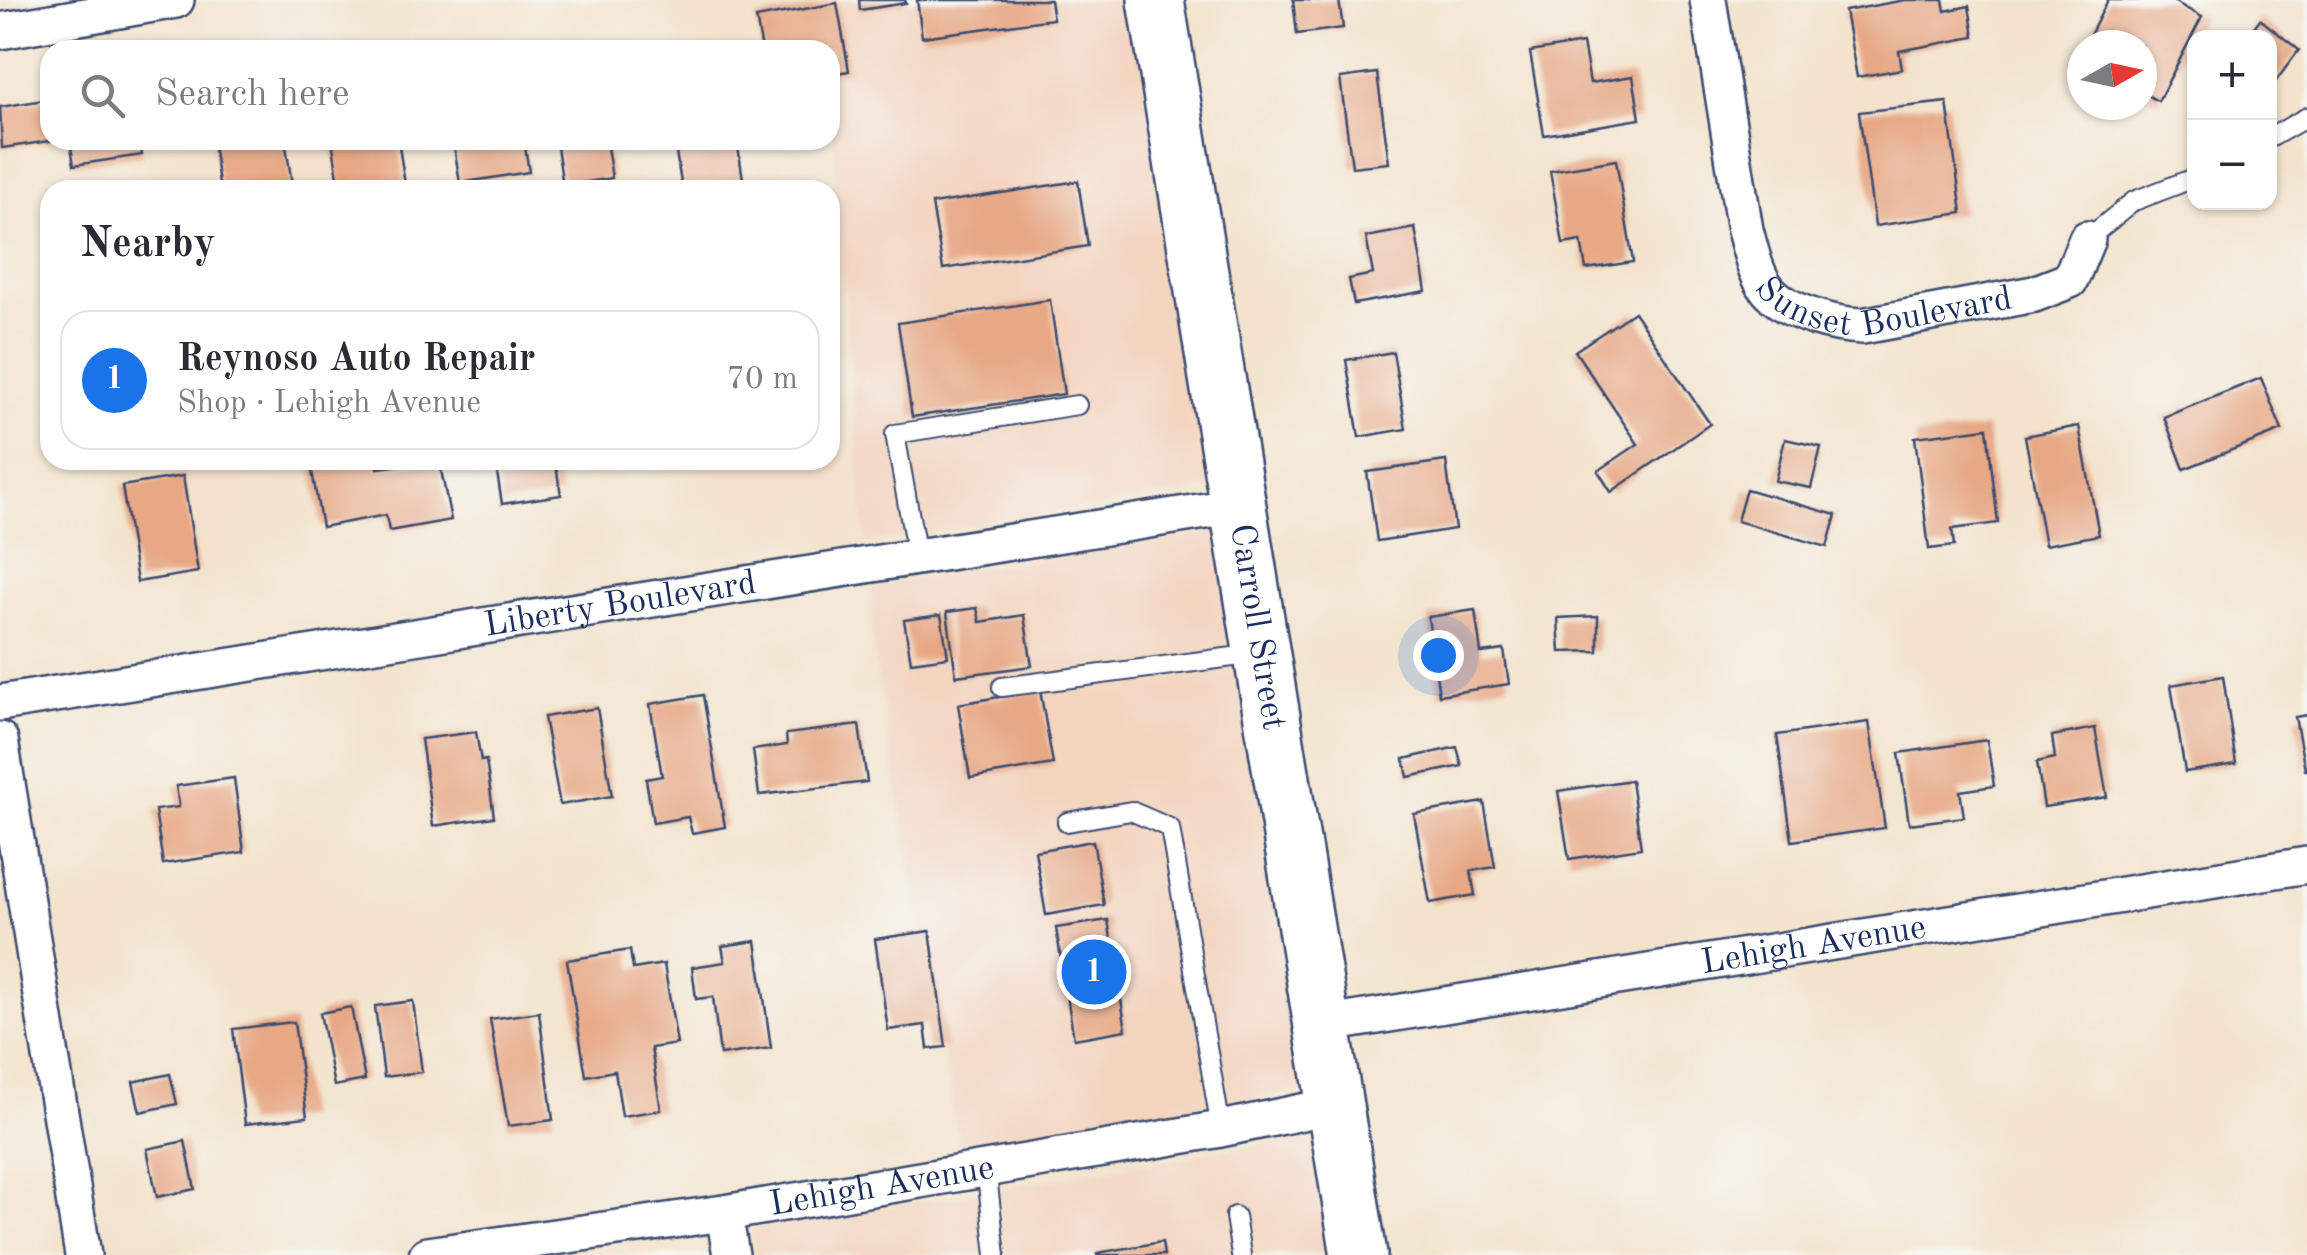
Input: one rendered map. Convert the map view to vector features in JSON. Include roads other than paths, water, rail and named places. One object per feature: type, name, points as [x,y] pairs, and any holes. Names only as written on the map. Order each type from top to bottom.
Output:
[{"type":"main road","name":"Carroll Street","points":[[1156,0],[1359,1255]]},
{"type":"street","points":[[0,31],[176,0]]},
{"type":"street","name":"Sunset Boulevard","points":[[1708,0],[1745,230],[1755,266],[1773,295],[1837,326],[1862,326],[2034,294],[2070,280],[2087,239]]},
{"type":"street","name":"Liberty Boulevard","points":[[0,703],[1237,506]]},
{"type":"street","points":[[0,740],[83,1255]]},
{"type":"street","name":"Lehigh Avenue","points":[[1322,1026],[2307,866]]},
{"type":"street","name":"Lehigh Avenue","points":[[427,1255],[724,1213],[1221,1129],[1335,1105]]},
{"type":"street","points":[[724,1213],[730,1255]]},
{"type":"lane","points":[[2277,134],[2307,118]]},
{"type":"lane","points":[[2087,239],[2134,201],[2187,181]]},
{"type":"lane","points":[[917,556],[894,434],[1078,406]]},
{"type":"lane","points":[[1002,687],[1262,654]]},
{"type":"lane","points":[[1067,822],[1131,811],[1170,828],[1221,1129]]},
{"type":"lane","points":[[986,1167],[996,1255]]},
{"type":"lane","points":[[1235,1216],[1241,1255]]},
{"type":"place","name":"Reynoso Auto Repair","points":[[1094,972]]}]
